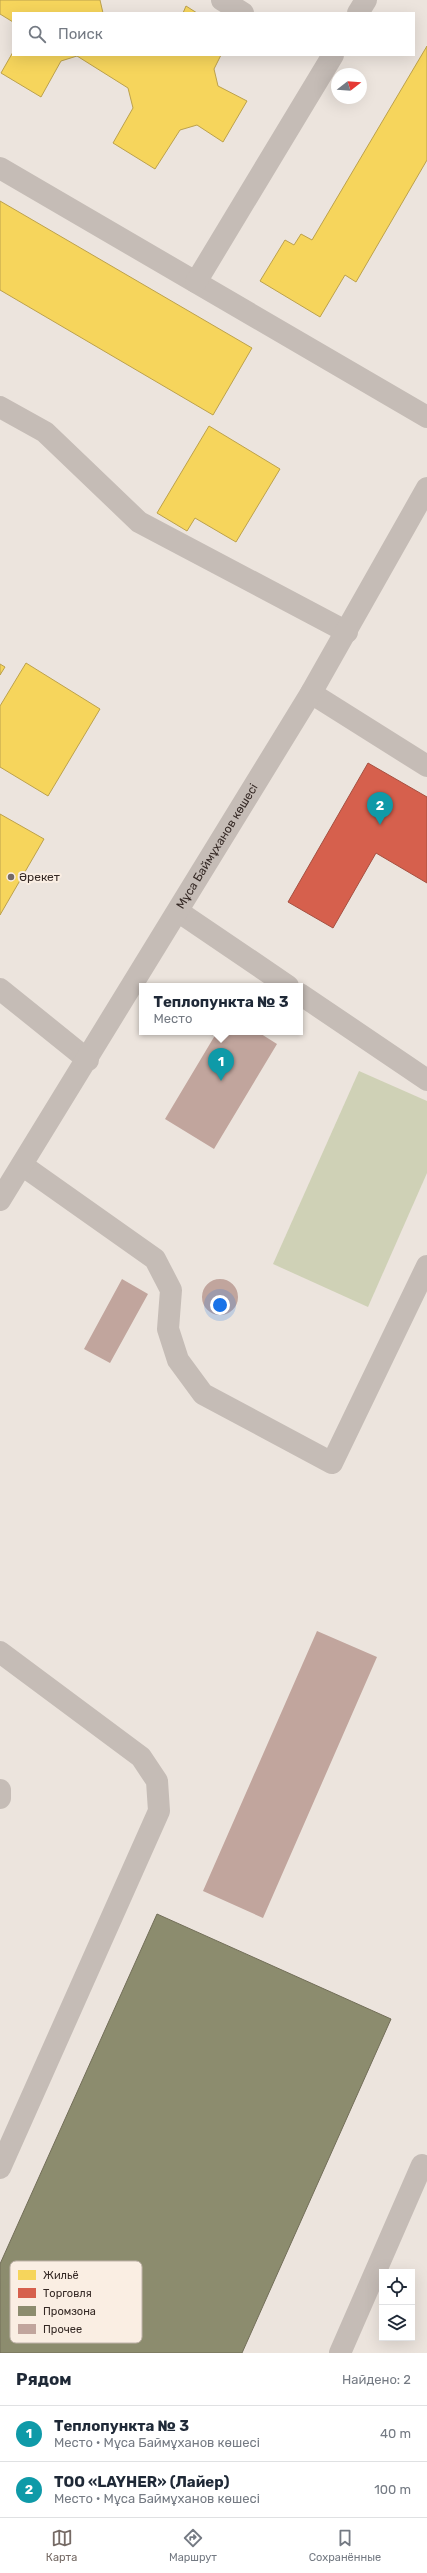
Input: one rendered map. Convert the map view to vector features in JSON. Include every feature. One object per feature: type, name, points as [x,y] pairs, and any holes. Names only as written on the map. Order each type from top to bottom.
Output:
[{"type":"street","points":[[222,0],[241,12]]},
{"type":"street","points":[[359,12],[366,0]]},
{"type":"street","points":[[196,282],[324,58]]},
{"type":"street","points":[[0,168],[427,417]]},
{"type":"street","points":[[0,407],[45,432],[139,522],[347,632]]},
{"type":"street","name":"Мұса Баймұханов көшесі","points":[[0,1200],[179,912],[311,693],[347,632],[427,488]]},
{"type":"street","points":[[311,693],[427,766]]},
{"type":"street","points":[[179,912],[284,983]]},
{"type":"street","points":[[0,989],[88,1060]]},
{"type":"street","points":[[303,996],[427,1080]]},
{"type":"street","points":[[22,1165],[155,1259],[171,1290],[168,1329],[178,1360],[203,1394],[332,1463],[427,1266]]},
{"type":"street","points":[[0,1652],[142,1757],[157,1781],[159,1811],[0,2168]]},
{"type":"street","points":[[0,1790],[0,1798]]},
{"type":"street","points":[[340,2353],[422,2165]]},
{"type":"green space","points":[[359,1071],[427,1101],[427,1173],[368,1307],[273,1264]]},
{"type":"building: Жильё","points":[[0,0],[100,0],[103,12],[12,12],[12,21],[0,14]]},
{"type":"building: Жильё","points":[[186,6],[195,12],[183,12]]},
{"type":"building: Жильё","points":[[427,46],[427,160],[356,282],[345,275],[320,317],[260,281],[285,240],[294,245],[301,234],[312,240]]},
{"type":"building: Жильё","points":[[12,54],[12,56],[77,56],[61,61],[41,97],[1,73]]},
{"type":"building: Жильё","points":[[77,56],[220,56],[214,69],[218,86],[247,101],[223,142],[197,125],[180,130],[155,169],[113,143],[133,108],[128,88]]},
{"type":"building: Жильё","points":[[0,201],[252,348],[213,415],[0,290]]},
{"type":"building: Жильё","points":[[209,426],[280,469],[236,542],[195,518],[187,531],[157,513]]},
{"type":"building: Жильё","points":[[26,663],[100,709],[48,796],[0,767],[0,706]]},
{"type":"building: Жильё","points":[[0,664],[5,667],[0,675]]},
{"type":"building: Жильё","name":"Әрекет","points":[[0,814],[44,839],[0,915]]},
{"type":"building: Торговля","points":[[368,763],[427,797],[427,883],[376,853],[333,928],[288,902]]},
{"type":"building: Промзона","points":[[157,1914],[391,2019],[242,2353],[0,2353],[0,2264]]},
{"type":"building: Прочее","points":[[215,1035],[263,1035],[277,1044],[214,1149],[165,1119]]},
{"type":"building: Прочее","points":[[122,1279],[148,1294],[110,1363],[84,1349]]},
{"type":"building: Прочее","points":[[220,1279],[233,1284],[238,1297],[233,1310],[220,1315],[207,1310],[202,1297],[207,1284]]},
{"type":"building: Прочее","points":[[317,1631],[377,1657],[263,1918],[203,1891]]},
{"type":"place","name":"ТОО «LAYHER» (Лайер)","points":[[380,825]]},
{"type":"place","name":"Әрекет","points":[[11,877]]},
{"type":"place","name":"Теплопункта № 3","points":[[221,1081]]}]
